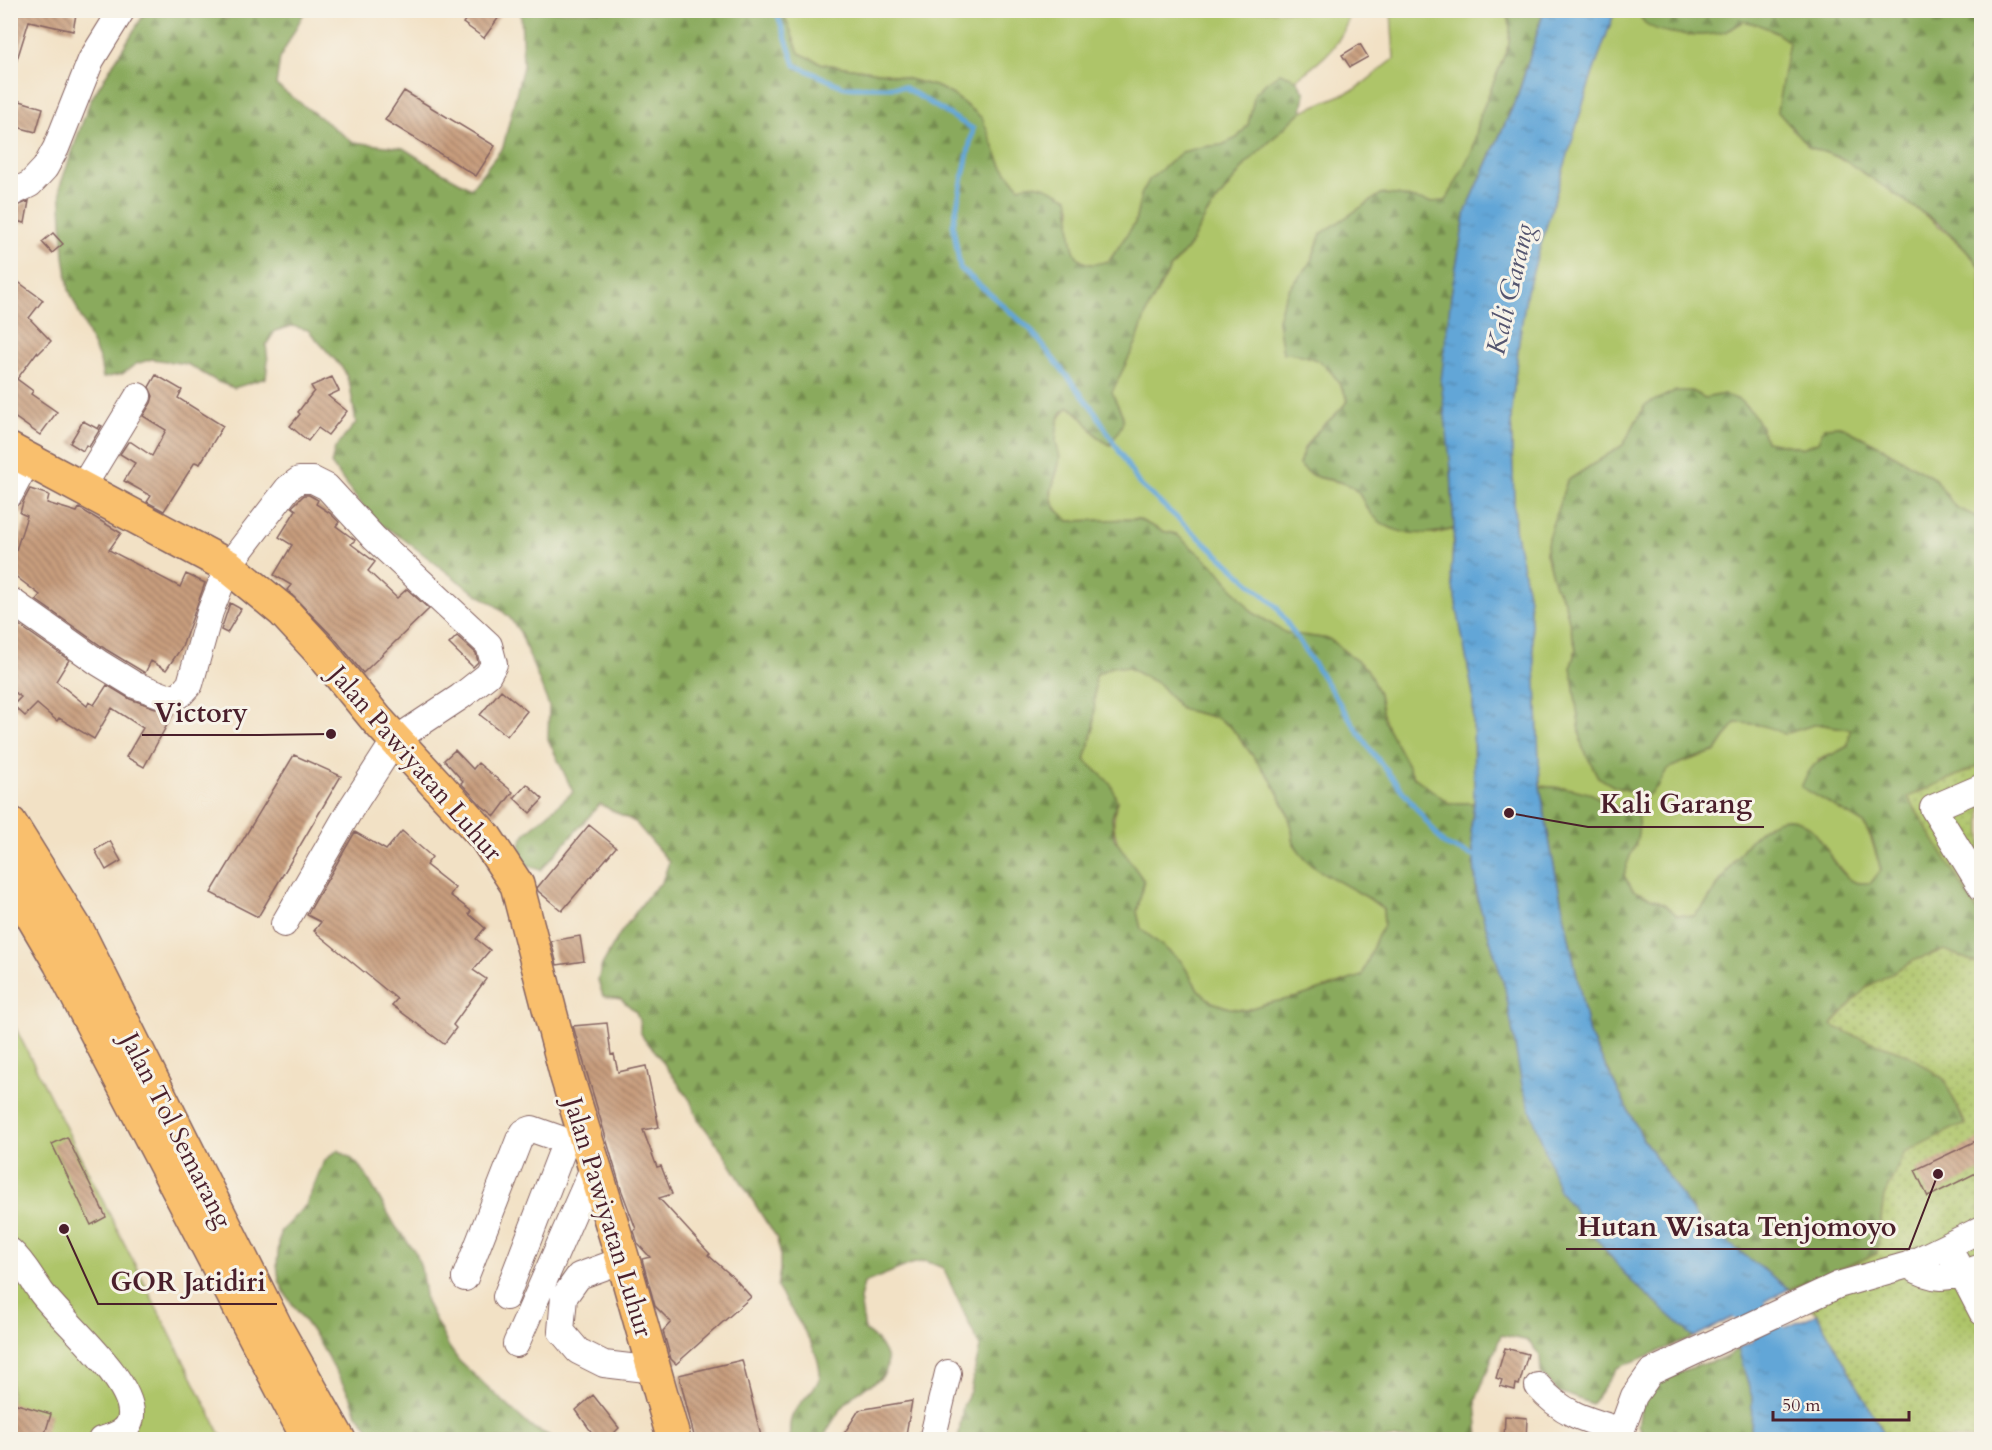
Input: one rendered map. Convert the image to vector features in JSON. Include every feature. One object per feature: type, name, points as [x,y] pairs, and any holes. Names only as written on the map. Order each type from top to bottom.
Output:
[{"type":"main road","name":"Jalan Pawiyatan Luhur","points":[[19,455],[228,566],[283,611],[395,740],[486,838],[517,885],[567,1077],[575,1138],[594,1166],[675,1440]]},
{"type":"main road","name":"Jalan Tol Semarang","points":[[10,823],[79,934],[276,1328],[339,1440]]},
{"type":"main road","name":"Jalan Tol Semarang","points":[[10,878],[60,963],[309,1440]]},
{"type":"street","points":[[10,194],[30,184],[45,168],[56,148],[91,60],[122,10]]},
{"type":"street","points":[[82,488],[138,396]]},
{"type":"street","points":[[10,494],[19,455]]},
{"type":"street","points":[[10,600],[99,663],[135,685],[170,698],[181,694],[189,684],[210,612],[228,566],[288,488],[300,480],[313,480],[327,487],[374,538],[489,645],[494,664],[488,675],[460,697],[395,740],[350,810],[285,924]]},
{"type":"street","points":[[1981,788],[1933,808],[1982,888]]},
{"type":"street","points":[[465,1278],[524,1132],[531,1129],[575,1138],[507,1297]]},
{"type":"street","points":[[516,1344],[594,1166]]},
{"type":"street","points":[[1538,1386],[1548,1399],[1564,1410],[1619,1435],[1634,1396],[1651,1372],[1838,1285],[1908,1265],[1982,1229]]},
{"type":"street","points":[[1947,1245],[1972,1270],[1982,1312]]},
{"type":"street","points":[[10,1251],[18,1257],[41,1293],[111,1370],[130,1402],[130,1422],[110,1437]]},
{"type":"street","points":[[623,1260],[579,1276],[564,1297],[561,1330],[578,1351],[604,1364],[655,1370]]},
{"type":"street","points":[[1908,1265],[1920,1272],[1943,1278],[1972,1270]]},
{"type":"street","points":[[932,1440],[948,1373]]},
{"type":"green space","points":[[146,11],[212,11],[226,19],[235,11],[305,11],[280,58],[276,85],[353,142],[403,148],[471,188],[503,147],[523,66],[521,11],[783,11],[799,53],[823,64],[886,73],[938,87],[953,95],[982,118],[1002,166],[1019,187],[1038,185],[1068,198],[1071,236],[1076,255],[1082,261],[1097,264],[1109,261],[1135,223],[1141,195],[1149,180],[1182,152],[1222,145],[1237,138],[1248,125],[1255,94],[1266,83],[1280,73],[1296,79],[1305,93],[1302,111],[1246,164],[1206,215],[1190,245],[1169,270],[1147,311],[1136,343],[1112,392],[1122,414],[1123,423],[1110,445],[1104,442],[1075,411],[1069,407],[1062,412],[1058,420],[1056,442],[1060,458],[1051,492],[1052,501],[1056,509],[1069,521],[1138,519],[1162,531],[1176,534],[1218,570],[1252,612],[1286,633],[1329,639],[1367,669],[1379,694],[1384,721],[1414,777],[1449,803],[1474,803],[1471,827],[1477,897],[1505,988],[1627,1277],[1694,1337],[1617,1368],[1592,1404],[1557,1391],[1541,1373],[1540,1356],[1529,1341],[1501,1335],[1476,1400],[1479,1439],[958,1439],[963,1406],[970,1391],[980,1347],[943,1268],[926,1261],[911,1264],[864,1283],[860,1299],[865,1331],[875,1339],[886,1355],[887,1368],[882,1377],[858,1392],[846,1404],[823,1439],[791,1439],[790,1428],[796,1409],[814,1388],[820,1374],[819,1364],[810,1341],[777,1287],[780,1252],[776,1236],[721,1149],[698,1119],[690,1100],[644,1039],[636,1012],[621,999],[603,996],[598,980],[602,965],[619,935],[650,893],[662,882],[669,862],[635,822],[600,804],[541,870],[525,864],[519,858],[521,841],[526,833],[573,792],[548,739],[549,706],[520,632],[509,617],[495,605],[466,587],[401,537],[372,519],[331,464],[335,448],[356,423],[350,386],[344,370],[308,330],[292,326],[275,331],[266,345],[268,361],[266,378],[234,388],[218,382],[187,364],[152,359],[136,364],[122,374],[103,378],[100,361],[69,290],[64,256],[60,186],[90,101]],"holes":[[[1113,666],[1129,668],[1159,684],[1181,709],[1217,718],[1231,727],[1271,780],[1286,809],[1294,844],[1305,859],[1318,870],[1370,899],[1383,909],[1384,925],[1376,939],[1362,976],[1298,997],[1246,1010],[1229,1008],[1212,1002],[1199,991],[1181,961],[1141,929],[1137,912],[1144,881],[1114,838],[1112,818],[1117,801],[1111,784],[1085,760],[1094,727],[1095,675]]]},
{"type":"green space","points":[[783,11],[1351,11],[1337,42],[1315,65],[1296,79],[1280,73],[1255,94],[1248,125],[1237,138],[1222,145],[1203,147],[1141,195],[1135,223],[1109,261],[1092,264],[1082,262],[1073,249],[1070,231],[1071,206],[1041,186],[1027,185],[1019,188],[1002,166],[981,118],[953,95],[938,87],[886,73],[823,64],[799,53]]},
{"type":"green space","points":[[1391,11],[1505,11],[1510,26],[1509,44],[1480,116],[1473,149],[1446,201],[1429,203],[1397,195],[1381,194],[1321,234],[1310,264],[1289,289],[1278,320],[1283,353],[1307,356],[1324,365],[1337,379],[1348,400],[1310,440],[1304,449],[1299,465],[1313,475],[1352,487],[1367,509],[1435,534],[1454,529],[1451,576],[1473,694],[1474,803],[1449,803],[1414,777],[1384,721],[1367,669],[1329,639],[1286,633],[1252,612],[1176,534],[1162,531],[1138,519],[1069,521],[1056,508],[1051,494],[1058,468],[1056,434],[1062,414],[1069,407],[1099,438],[1111,445],[1123,416],[1111,393],[1136,343],[1147,311],[1169,270],[1190,245],[1206,215],[1246,164],[1302,111],[1356,89],[1394,59]]},
{"type":"green space","points":[[1505,11],[1544,11],[1518,94],[1466,211],[1451,295],[1451,468],[1454,529],[1431,533],[1408,533],[1377,520],[1360,495],[1350,486],[1314,476],[1299,465],[1313,436],[1348,400],[1337,379],[1324,365],[1307,356],[1283,353],[1278,320],[1289,289],[1310,264],[1321,234],[1381,194],[1429,202],[1446,201],[1473,149],[1480,116],[1509,44],[1510,26]]},
{"type":"green space","points":[[1615,11],[1637,11],[1652,27],[1673,33],[1696,35],[1729,30],[1743,21],[1773,31],[1789,42],[1787,58],[1809,147],[1841,159],[1890,190],[1950,235],[1981,268],[1981,519],[1955,507],[1935,479],[1840,426],[1824,427],[1818,442],[1802,448],[1766,441],[1760,425],[1724,394],[1705,398],[1691,391],[1637,419],[1623,445],[1567,481],[1548,538],[1546,554],[1555,586],[1564,600],[1576,649],[1571,666],[1582,746],[1598,777],[1659,785],[1667,769],[1716,751],[1735,723],[1760,725],[1784,734],[1817,724],[1851,729],[1848,746],[1818,759],[1848,814],[1863,823],[1871,838],[1881,870],[1871,883],[1856,883],[1851,880],[1812,831],[1768,824],[1734,860],[1706,903],[1694,916],[1677,915],[1664,904],[1633,890],[1624,876],[1627,860],[1636,845],[1629,809],[1613,807],[1573,789],[1540,786],[1536,683],[1529,599],[1515,529],[1511,417],[1527,291],[1590,81]]},
{"type":"green space","points":[[1637,11],[1981,11],[1981,268],[1967,250],[1941,225],[1841,158],[1809,147],[1777,111],[1789,42],[1784,38],[1768,28],[1743,21],[1729,30],[1708,35],[1685,35],[1662,31],[1645,23]]},
{"type":"green space","points":[[1675,391],[1691,391],[1705,398],[1724,394],[1739,400],[1752,412],[1766,441],[1802,448],[1818,442],[1824,427],[1840,426],[1935,479],[1955,507],[1981,519],[1981,765],[1909,797],[1981,917],[1981,965],[1944,950],[1855,1036],[1907,1054],[1944,1079],[1965,1124],[1905,1152],[1884,1196],[1877,1254],[1789,1289],[1698,1220],[1643,1139],[1589,1034],[1540,786],[1573,789],[1592,794],[1613,807],[1629,809],[1637,814],[1637,839],[1624,876],[1633,890],[1664,904],[1677,915],[1694,916],[1707,902],[1734,861],[1757,833],[1771,823],[1785,819],[1799,821],[1808,826],[1822,841],[1839,868],[1853,881],[1871,883],[1881,870],[1872,838],[1863,823],[1801,787],[1815,764],[1848,746],[1850,729],[1817,724],[1784,734],[1760,725],[1735,723],[1716,751],[1667,769],[1659,785],[1647,796],[1613,786],[1598,777],[1582,746],[1571,666],[1576,649],[1564,600],[1555,586],[1546,554],[1548,538],[1567,481],[1623,445],[1645,405]]},
{"type":"green space","points":[[1113,666],[1129,668],[1159,684],[1181,709],[1217,718],[1231,727],[1271,780],[1286,809],[1294,844],[1383,909],[1384,925],[1376,939],[1362,976],[1298,997],[1246,1010],[1229,1008],[1212,1002],[1199,991],[1181,961],[1141,929],[1137,912],[1144,881],[1118,844],[1114,825],[1117,801],[1085,760],[1094,727],[1095,675]]},
{"type":"green space","points":[[1981,765],[1981,917],[1908,797]]},
{"type":"green space","points":[[1944,950],[1981,965],[1981,1439],[1887,1439],[1817,1314],[1789,1289],[1877,1254],[1884,1196],[1905,1152],[1965,1123],[1944,1079],[1907,1054],[1831,1025],[1867,987],[1913,961]]},
{"type":"green space","points":[[11,1019],[223,1439],[11,1439]]},
{"type":"green space","points":[[338,1150],[363,1170],[396,1227],[416,1253],[421,1268],[426,1302],[449,1347],[459,1361],[531,1427],[556,1439],[378,1439],[357,1414],[351,1398],[316,1337],[286,1295],[279,1280],[277,1264],[280,1232],[306,1205],[324,1161]]},
{"type":"green space","points":[[1738,1348],[1752,1397],[1751,1439],[1647,1439],[1638,1425],[1642,1402],[1655,1385],[1676,1373],[1725,1357]]},
{"type":"water","points":[[1544,11],[1615,11],[1590,81],[1527,291],[1511,417],[1515,529],[1529,599],[1536,683],[1540,786],[1552,856],[1589,1034],[1643,1139],[1698,1220],[1789,1289],[1694,1337],[1627,1277],[1559,1191],[1522,1085],[1505,988],[1477,897],[1471,827],[1474,803],[1473,694],[1451,576],[1454,529],[1451,468],[1441,381],[1451,295],[1466,211],[1518,95]]},
{"type":"water","points":[[1817,1314],[1887,1439],[1751,1439],[1752,1397],[1738,1348]]},
{"type":"building","points":[[10,10],[56,10],[76,14],[73,31],[29,21],[14,69],[10,68]]},
{"type":"building","points":[[472,10],[504,10],[484,38],[463,23]]},
{"type":"building","points":[[1360,44],[1368,57],[1350,67],[1342,55]]},
{"type":"building","points":[[404,91],[495,146],[476,176],[385,120]]},
{"type":"building","points":[[20,101],[43,108],[36,132],[13,126]]},
{"type":"building","points":[[29,201],[25,223],[10,220],[10,209]]},
{"type":"building","points":[[53,233],[63,244],[52,253],[42,242]]},
{"type":"building","points":[[10,276],[43,300],[29,318],[51,341],[38,354],[37,352],[17,379],[33,391],[31,394],[57,412],[40,435],[10,414]]},
{"type":"building","points":[[156,375],[182,390],[178,398],[223,426],[200,464],[195,462],[164,511],[147,502],[151,496],[124,481],[135,463],[120,454],[128,442],[131,442],[152,456],[166,430],[143,416],[151,403],[153,396],[149,387]]},
{"type":"building","points":[[332,377],[339,391],[328,396],[347,411],[328,435],[318,428],[308,441],[290,426],[314,391],[311,386]]},
{"type":"building","points":[[83,421],[98,429],[100,425],[102,426],[89,447],[86,445],[83,451],[70,443]]},
{"type":"building","points":[[30,489],[49,495],[47,503],[77,512],[79,508],[121,533],[109,550],[180,587],[186,574],[205,583],[182,647],[166,670],[151,661],[145,673],[107,650],[36,600],[40,595],[10,572],[10,548],[16,550],[27,516],[20,513]]},
{"type":"building","points":[[304,495],[318,500],[316,504],[339,522],[336,526],[355,540],[351,544],[375,562],[368,571],[397,598],[407,589],[429,609],[363,673],[335,639],[287,590],[291,585],[274,575],[292,545],[279,537],[296,510],[292,507]]},
{"type":"building","points":[[230,603],[241,609],[227,633],[221,630]]},
{"type":"building","points":[[16,623],[69,660],[56,681],[87,706],[89,702],[94,705],[107,685],[130,699],[173,714],[144,767],[126,757],[143,728],[112,708],[94,739],[59,718],[57,721],[37,704],[25,716],[13,705],[21,697],[10,689],[10,630]]},
{"type":"building","points":[[457,636],[476,653],[478,662],[473,667],[449,644]]},
{"type":"building","points":[[501,690],[527,711],[507,736],[480,715]]},
{"type":"building","points":[[455,750],[473,769],[478,763],[513,792],[495,816],[482,806],[461,783],[463,781],[444,760]]},
{"type":"building","points":[[294,755],[341,776],[258,917],[211,893]]},
{"type":"building","points":[[527,784],[543,799],[530,813],[514,798]]},
{"type":"building","points":[[589,825],[616,847],[562,911],[537,888]]},
{"type":"building","points":[[402,831],[432,857],[426,865],[455,888],[450,895],[471,911],[469,914],[485,928],[476,939],[490,950],[473,970],[486,979],[453,1025],[456,1028],[444,1044],[392,1005],[397,999],[314,931],[321,922],[307,915],[355,832],[386,850]]},
{"type":"building","points":[[110,841],[121,861],[106,870],[95,850]]},
{"type":"building","points":[[580,936],[584,961],[557,965],[551,941]]},
{"type":"building","points":[[607,1023],[611,1055],[614,1054],[618,1072],[646,1066],[659,1127],[643,1130],[657,1167],[661,1166],[672,1194],[659,1198],[710,1254],[708,1255],[751,1297],[676,1364],[671,1359],[663,1331],[671,1322],[655,1306],[642,1259],[650,1257],[638,1244],[634,1231],[636,1229],[621,1189],[573,1026]]},
{"type":"building","points":[[67,1137],[106,1217],[91,1225],[52,1144]]},
{"type":"building","points":[[1982,1138],[1982,1170],[1928,1197],[1915,1170]]},
{"type":"building","points":[[1505,1348],[1528,1354],[1519,1385],[1516,1384],[1515,1390],[1500,1386],[1502,1380],[1496,1378]]},
{"type":"building","points":[[742,1360],[762,1440],[695,1440],[679,1375]]},
{"type":"building","points":[[593,1395],[619,1428],[607,1440],[597,1440],[576,1410]]},
{"type":"building","points":[[912,1401],[905,1440],[870,1437],[868,1440],[840,1440],[859,1410]]},
{"type":"building","points":[[10,1402],[51,1414],[43,1440],[10,1440]]},
{"type":"building","points":[[1505,1416],[1527,1418],[1526,1440],[1504,1440]]},
{"type":"waterway","points":[[776,10],[795,65],[844,87],[904,87],[973,129],[953,225],[960,268],[1030,329],[1096,413],[1139,484],[1276,606],[1369,748],[1444,844],[1478,858]]},
{"type":"waterway","name":"Kali Garang","points":[[1719,1274],[1850,1431],[1855,1440]]},
{"type":"place","name":"Victory","points":[[331,734]]},
{"type":"place","name":"Kali Garang","points":[[1509,813]]},
{"type":"place","name":"Hutan Wisata Tenjomoyo","points":[[1938,1174]]},
{"type":"place","name":"GOR Jatidiri","points":[[64,1229]]}]
